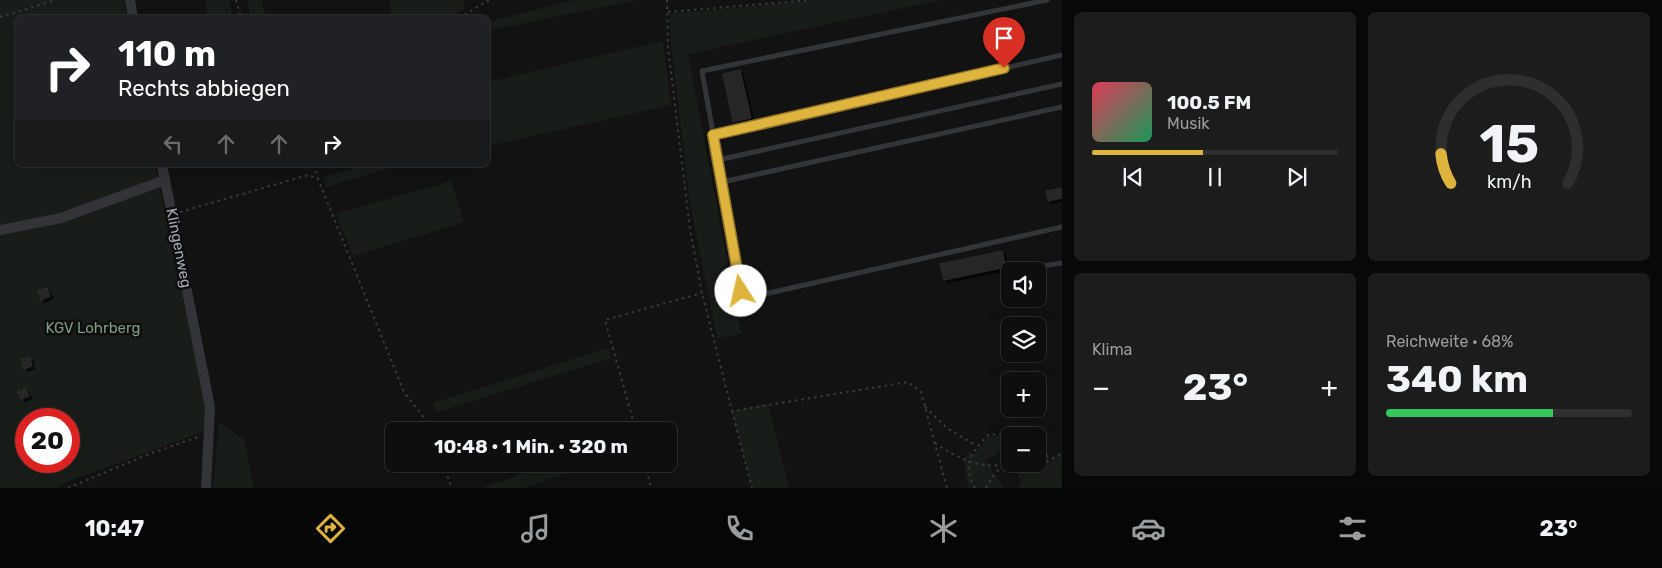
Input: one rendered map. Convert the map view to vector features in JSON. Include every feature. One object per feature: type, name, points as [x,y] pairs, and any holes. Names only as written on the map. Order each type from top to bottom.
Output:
[{"type":"street","points":[[130,0],[132,15]]},
{"type":"street","name":"Klingenweg","points":[[162,167],[210,407],[206,488]]},
{"type":"street","points":[[0,230],[61,218],[165,180]]},
{"type":"lane","points":[[1047,0],[702,71],[741,291],[756,296],[1062,228]]},
{"type":"lane","points":[[713,135],[1062,55]]},
{"type":"lane","points":[[718,160],[1062,84]]},
{"type":"lane","points":[[722,182],[1062,107]]},
{"type":"lane","points":[[1046,265],[1062,263]]},
{"type":"path","points":[[0,17],[56,0]]},
{"type":"path","points":[[236,0],[240,15]]},
{"type":"path","points":[[463,15],[489,0]]},
{"type":"path","points":[[667,0],[668,47],[690,229],[702,293],[752,488]]},
{"type":"path","points":[[668,12],[810,0]]},
{"type":"path","points":[[314,167],[404,392],[427,422]]},
{"type":"path","points":[[173,214],[308,175],[318,179]]},
{"type":"path","points":[[633,422],[605,320],[702,293]]},
{"type":"path","points":[[732,411],[908,382],[921,392],[947,488]]},
{"type":"path","points":[[926,407],[947,428],[977,446]]},
{"type":"path","points":[[68,488],[149,454],[210,433]]},
{"type":"path","points":[[975,488],[967,474],[971,454],[988,435],[1001,434]]},
{"type":"path","points":[[935,443],[951,454],[970,462],[992,467],[1001,465]]},
{"type":"path","points":[[1046,461],[1062,453]]},
{"type":"path","points":[[1046,454],[1050,459]]},
{"type":"path","points":[[986,488],[996,470],[1001,466]]},
{"type":"path","points":[[446,472],[452,488]]},
{"type":"path","points":[[647,472],[651,488]]},
{"type":"green space","name":"KGV Lohrberg","points":[[0,0],[124,0],[127,15],[15,15],[15,167],[155,167],[206,406],[205,431],[58,485],[59,488],[0,488]]},
{"type":"green space","points":[[205,0],[229,0],[233,15],[208,15]]},
{"type":"green space","points":[[247,0],[261,0],[265,15],[251,15]]},
{"type":"green space","points":[[389,0],[464,0],[465,8],[454,15],[392,15]]},
{"type":"green space","points":[[574,0],[636,0],[490,31],[490,21]]},
{"type":"green space","points":[[815,0],[941,0],[688,54],[741,334],[717,338],[690,204],[671,45],[670,14]]},
{"type":"green space","points":[[663,41],[671,105],[490,146],[490,82]]},
{"type":"green space","points":[[358,167],[392,167],[327,187],[323,178]]},
{"type":"green space","points":[[451,181],[464,222],[353,256],[336,214]]},
{"type":"green space","points":[[608,348],[611,358],[437,412],[433,403]]},
{"type":"green space","points":[[768,404],[789,488],[752,488],[732,411]]},
{"type":"green space","points":[[219,422],[244,439],[254,488],[213,488]]},
{"type":"green space","points":[[1001,435],[1001,449],[997,451],[995,456],[984,460],[991,465],[1003,488],[968,488],[964,460],[969,452],[974,454],[988,437]]},
{"type":"green space","points":[[1062,453],[1062,488],[1017,488],[1021,484],[1018,472],[1046,472],[1046,463]]},
{"type":"green space","points":[[527,472],[570,472],[523,488],[482,488]]},
{"type":"building","points":[[740,70],[751,118],[733,122],[723,74]]},
{"type":"building","points":[[1062,188],[1062,198],[1048,201],[1046,191]]},
{"type":"building","points":[[1002,251],[1005,262],[1001,262],[1001,268],[944,280],[940,264]]},
{"type":"building","points":[[47,288],[50,296],[41,300],[38,291]]},
{"type":"building","points":[[30,357],[32,366],[24,369],[21,359]]},
{"type":"building","points":[[25,388],[29,396],[21,399],[18,391]]},
{"type":"route","points":[[741,291],[713,135],[1004,68]]}]
